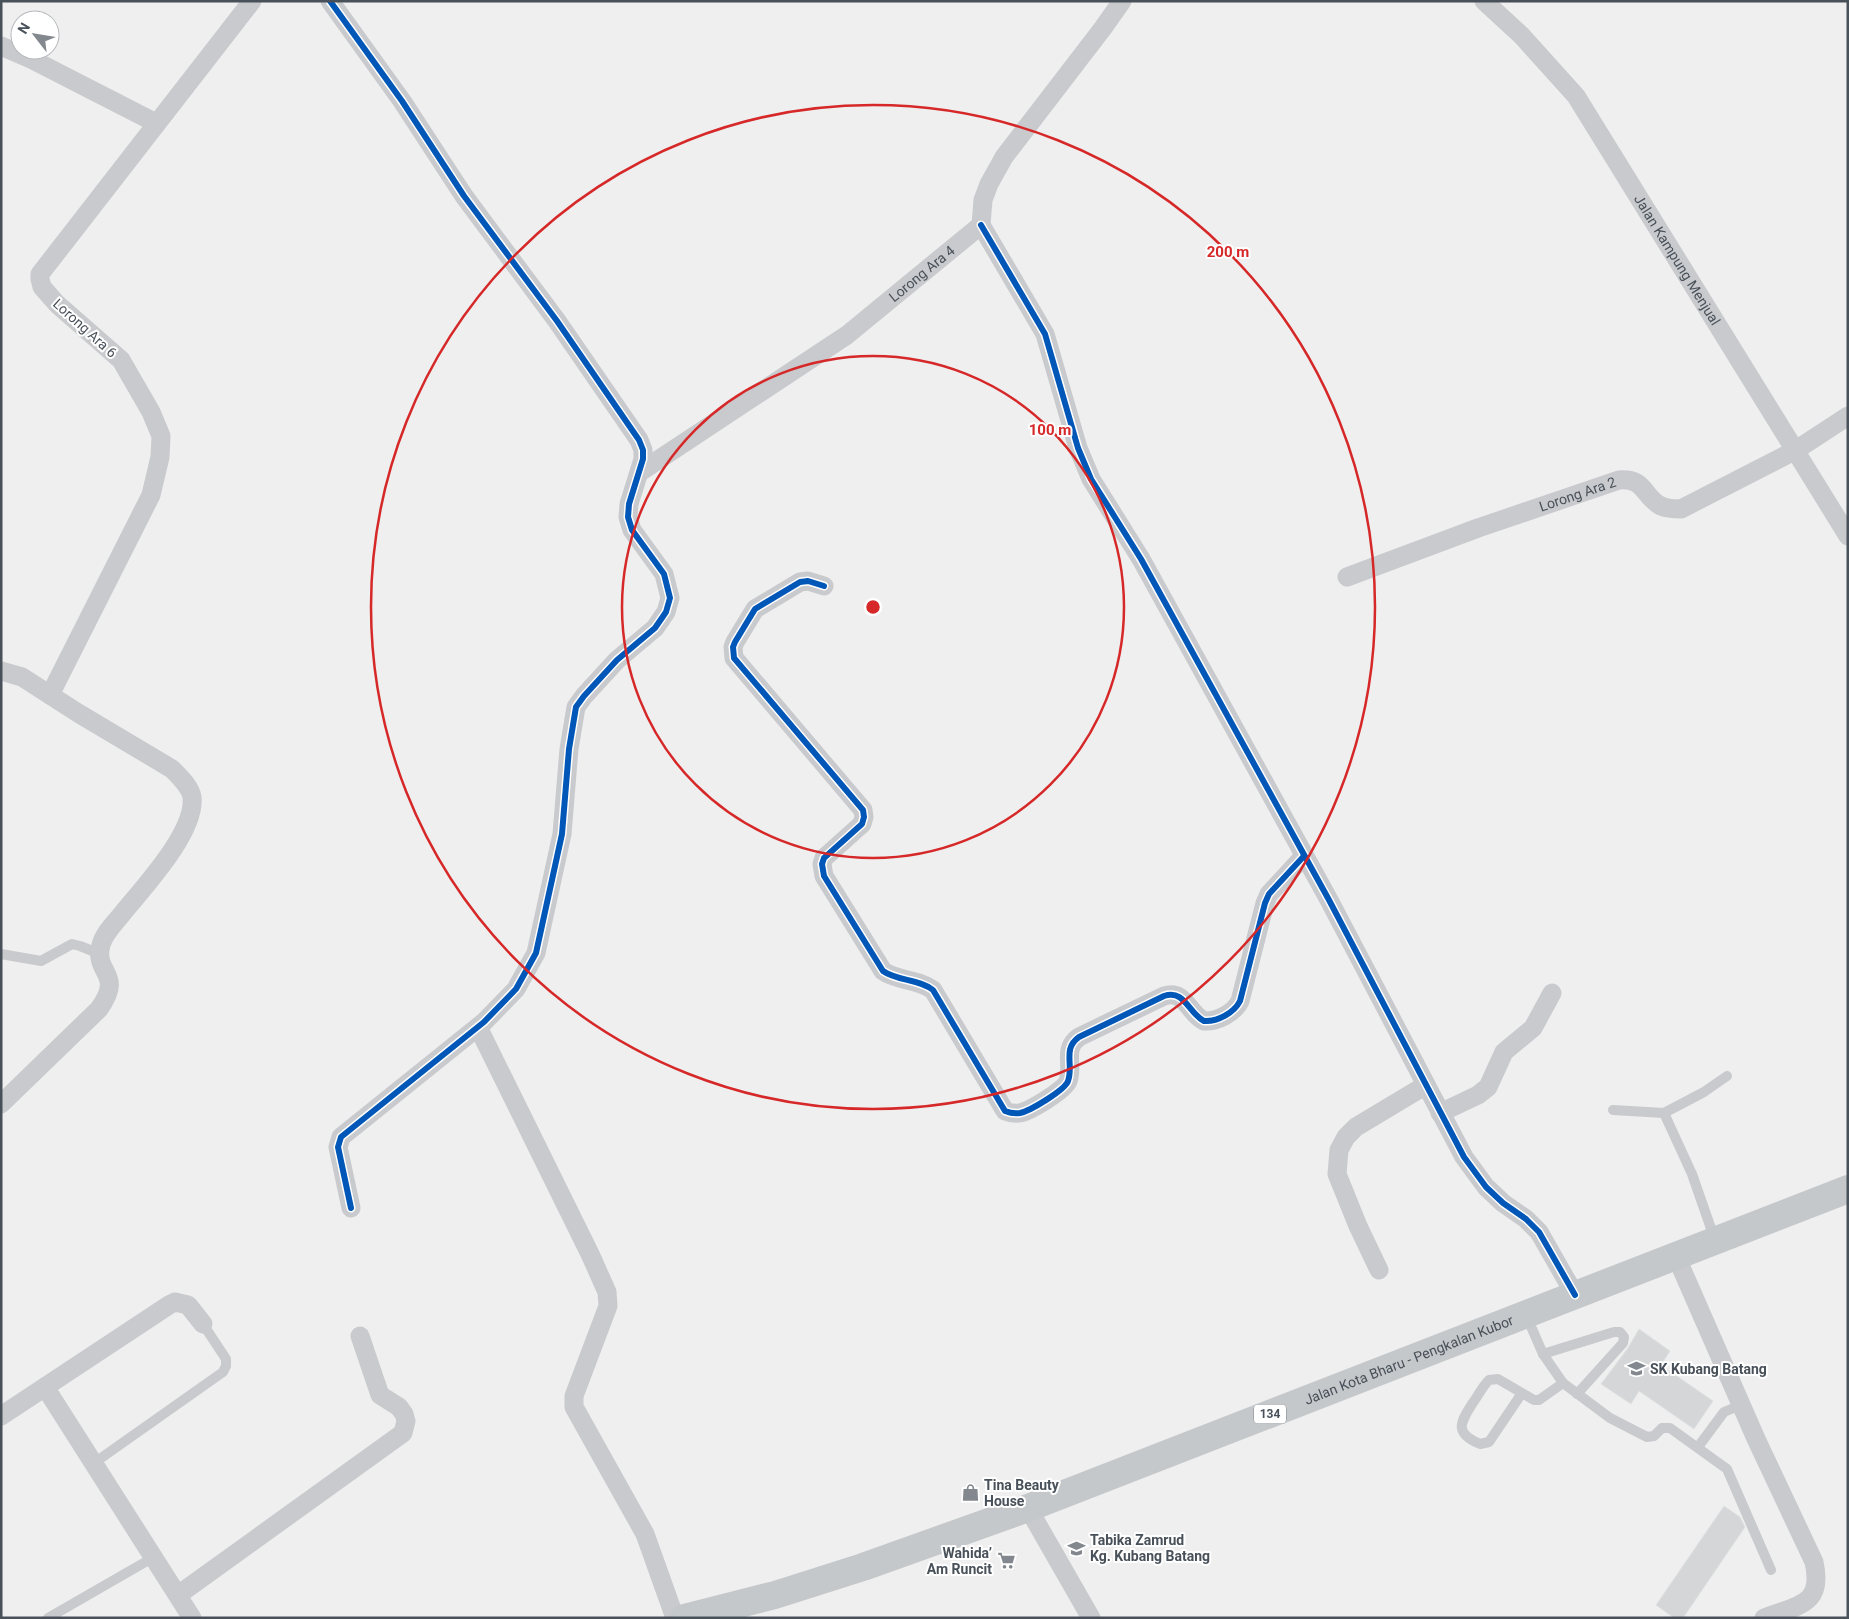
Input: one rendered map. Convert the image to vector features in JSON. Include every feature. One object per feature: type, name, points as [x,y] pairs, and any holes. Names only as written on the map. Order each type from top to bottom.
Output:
[{"type":"main road","name":"Jalan Kota Bharu - Pengkalan Kubor","points":[[684,1618],[775,1595],[863,1567],[1028,1508],[1848,1188]]},
{"type":"street","name":"Lorong Ara 6","points":[[50,695],[151,495],[160,457],[161,436],[151,412],[121,360],[58,304],[42,287],[40,274],[252,1]]},
{"type":"street","points":[[330,1],[402,101],[464,196],[557,321],[639,440],[644,459],[629,504],[628,517],[632,530],[664,574],[670,598],[666,612],[655,628],[618,660],[589,690],[576,707],[569,749],[562,834],[536,953],[516,989],[478,1027],[341,1137],[338,1148],[351,1208]]},
{"type":"street","points":[[1122,1],[1004,157],[989,184],[983,200],[981,225],[1045,334],[1078,448],[1091,479],[1141,559],[1304,856],[1464,1157],[1486,1187],[1539,1232],[1575,1295]]},
{"type":"street","name":"Jalan Kampung Menjual","points":[[1484,1],[1522,36],[1576,96],[1848,536]]},
{"type":"street","points":[[1,46],[48,67],[156,124]]},
{"type":"street","name":"Lorong Ara 4","points":[[640,472],[847,335],[981,225]]},
{"type":"street","name":"Lorong Ara 2","points":[[1347,577],[1478,528],[1619,480],[1629,479],[1640,484],[1659,505],[1670,509],[1681,509],[1796,450],[1848,416]]},
{"type":"street","points":[[824,586],[800,582],[755,609],[735,642],[733,647],[734,658],[863,810],[862,824],[824,858],[822,864],[824,876],[883,971],[890,975],[925,985],[933,990],[1005,1110],[1011,1114],[1024,1112],[1065,1087],[1069,1079],[1069,1049],[1074,1040],[1164,996],[1170,994],[1182,997],[1194,1014],[1204,1021],[1217,1019],[1235,1008],[1240,1001],[1265,903],[1269,894],[1304,856]]},
{"type":"street","points":[[1,671],[22,677],[172,769],[184,782],[192,796],[190,812],[182,833],[168,857],[108,930],[101,944],[102,965],[110,982],[107,998],[86,1022],[1,1104]]},
{"type":"street","points":[[1440,1112],[1478,1095],[1488,1087],[1504,1052],[1533,1028],[1552,993]]},
{"type":"street","points":[[478,1027],[607,1292],[608,1306],[574,1396],[574,1407],[645,1534],[675,1618]]},
{"type":"street","points":[[1380,1270],[1358,1226],[1337,1174],[1339,1150],[1346,1137],[1356,1127],[1426,1085]]},
{"type":"street","points":[[1676,1256],[1741,1405],[1814,1562],[1817,1583],[1814,1592],[1808,1600],[1764,1618]]},
{"type":"street","points":[[1,1416],[175,1302],[188,1305],[203,1324]]},
{"type":"street","points":[[178,1594],[403,1433],[406,1427],[404,1414],[399,1407],[380,1395],[360,1336]]},
{"type":"street","points":[[45,1387],[192,1618]]},
{"type":"street","points":[[1028,1508],[1091,1618]]},
{"type":"lane","points":[[1,954],[41,961],[72,944],[100,954]]},
{"type":"lane","points":[[1613,1110],[1664,1113],[1704,1092],[1727,1076]]},
{"type":"lane","points":[[1664,1113],[1692,1174],[1715,1241]]},
{"type":"lane","points":[[1526,1314],[1543,1354],[1563,1383],[1577,1394],[1610,1418],[1647,1436],[1654,1436],[1662,1428],[1666,1427],[1698,1447],[1727,1469],[1771,1570]]},
{"type":"lane","points":[[94,1463],[223,1372],[226,1359],[203,1324]]},
{"type":"lane","points":[[1543,1354],[1614,1332],[1620,1332],[1624,1337],[1623,1343],[1577,1394]]},
{"type":"lane","points":[[1522,1393],[1489,1442],[1480,1444],[1463,1432],[1461,1428],[1463,1418],[1489,1380],[1498,1378],[1534,1400],[1539,1400],[1563,1383]]},
{"type":"lane","points":[[1698,1447],[1724,1412],[1741,1405]]},
{"type":"lane","points":[[48,1618],[154,1557]]},
{"type":"building","points":[[1639,1329],[1670,1351],[1661,1365],[1713,1401],[1694,1429],[1639,1391],[1631,1404],[1601,1384],[1628,1348]]},
{"type":"building","points":[[1724,1506],[1740,1517],[1745,1527],[1683,1618],[1674,1618],[1656,1605]]},
{"type":"cycle path","points":[[330,1],[402,101],[464,196],[557,321],[639,440],[643,450],[643,459],[629,504],[628,517],[632,530],[664,574],[670,598],[666,612],[655,628],[617,660],[576,707],[569,749],[562,834],[536,953],[516,989],[484,1022],[341,1137],[338,1147],[351,1208]]},
{"type":"cycle path","points":[[981,225],[1045,334],[1078,448],[1091,479],[1141,559],[1329,900],[1464,1157],[1486,1187],[1539,1232],[1575,1295]]},
{"type":"cycle path","points":[[824,586],[808,581],[800,582],[755,609],[735,642],[733,647],[734,658],[863,810],[862,824],[824,858],[822,864],[824,876],[883,971],[895,977],[927,986],[933,990],[1005,1111],[1020,1113],[1047,1100],[1061,1090],[1068,1081],[1071,1047],[1079,1037],[1164,996],[1171,995],[1182,999],[1204,1021],[1220,1018],[1234,1009],[1240,1001],[1265,903],[1269,894],[1304,856]]},
{"type":"place","name":"SK Kubang Batang","points":[[1636,1369]]},
{"type":"place","name":"Tina Beauty House","points":[[970,1493]]},
{"type":"place","name":"Tabika Zamrud Kg. Kubang Batang","points":[[1076,1548]]},
{"type":"place","name":"Wahida’ Am Runcit","points":[[1006,1561]]}]
